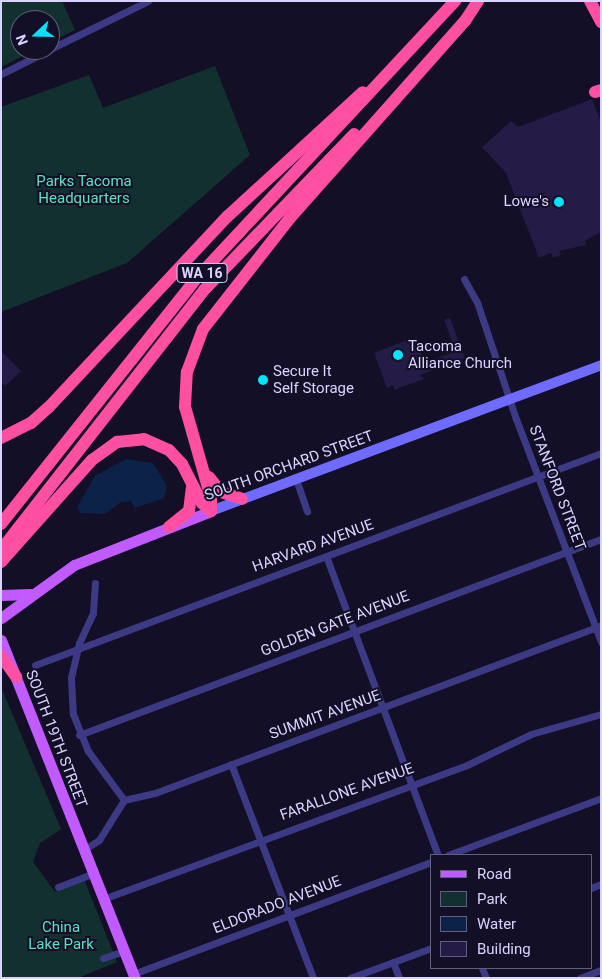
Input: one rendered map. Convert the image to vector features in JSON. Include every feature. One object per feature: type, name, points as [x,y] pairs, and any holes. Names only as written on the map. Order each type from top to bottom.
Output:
[{"type":"highway","name":"WA 16","points":[[1,524],[194,281],[423,39],[456,1]]},
{"type":"highway","name":"WA 16","points":[[1,550],[205,289],[331,155],[405,86],[465,21],[478,1]]},
{"type":"highway","points":[[590,1],[601,22]]},
{"type":"highway","points":[[1,438],[31,423],[49,407],[228,216],[423,39]]},
{"type":"highway","points":[[205,513],[211,498],[196,454],[184,408],[190,359],[203,329],[244,274],[405,86]]},
{"type":"highway","points":[[1,562],[92,460],[117,442],[144,439],[163,446],[178,458],[191,480],[205,513]]},
{"type":"highway","points":[[196,454],[216,488],[242,499]]},
{"type":"highway","points":[[170,527],[191,508],[194,497],[191,480]]},
{"type":"highway","points":[[1,656],[16,677]]},
{"type":"main road","name":"SOUTH ORCHARD STREET","points":[[1,618],[32,594],[84,560],[601,365]]},
{"type":"main road","points":[[205,513],[208,519],[298,485],[306,476]]},
{"type":"main road","points":[[1,595],[32,594]]},
{"type":"main road","name":"SOUTH 19TH STREET","points":[[1,640],[92,874],[134,976]]},
{"type":"street","points":[[60,45],[148,1]]},
{"type":"street","points":[[1,74],[30,60]]},
{"type":"street","name":"STANFORD STREET","points":[[464,279],[477,302],[566,552],[598,626],[601,642]]},
{"type":"street","name":"HARVARD AVENUE","points":[[35,665],[601,453]]},
{"type":"street","points":[[298,485],[307,511]]},
{"type":"street","name":"GOLDEN GATE AVENUE","points":[[79,735],[601,539]]},
{"type":"street","points":[[326,556],[438,854]]},
{"type":"street","points":[[83,850],[98,840],[124,800],[79,735],[71,696],[78,648],[93,613],[95,583]]},
{"type":"street","name":"SUMMIT AVENUE","points":[[124,800],[230,764],[383,708],[598,626]]},
{"type":"street","name":"FARALLONE AVENUE","points":[[102,899],[259,838],[476,761],[531,734],[601,714]]},
{"type":"street","points":[[230,764],[313,978]]},
{"type":"street","points":[[451,854],[601,798]]},
{"type":"street","name":"ELDORADO AVENUE","points":[[134,976],[288,915],[430,862]]},
{"type":"street","points":[[58,887],[92,874]]},
{"type":"street","points":[[350,978],[430,948]]},
{"type":"street","points":[[103,958],[124,951]]},
{"type":"street","points":[[393,962],[399,978]]},
{"type":"street","points":[[580,978],[601,970]]},
{"type":"green space","points":[[1,1],[62,1],[75,30],[60,37],[60,10],[10,10],[10,60],[15,60],[1,67]]},
{"type":"green space","name":"Parks Tacoma Headquarters","points":[[215,66],[250,155],[127,263],[1,312],[1,107],[89,75],[103,108]]},
{"type":"green space","name":"China Lake Park","points":[[1,687],[61,829],[40,843],[33,862],[55,892],[84,879],[117,962],[78,978],[1,978]]},
{"type":"water","points":[[126,459],[153,463],[167,486],[164,498],[135,508],[131,501],[121,502],[105,514],[81,513],[77,507],[95,476]]},
{"type":"building","name":"Lowe's","points":[[592,99],[601,122],[601,232],[585,241],[586,245],[559,251],[561,255],[553,258],[551,253],[539,258],[506,173],[482,147],[511,121],[518,127]]},
{"type":"building","name":"Tacoma Alliance Church","points":[[450,318],[465,358],[420,375],[424,379],[394,390],[394,385],[387,388],[374,353],[415,337],[424,362],[452,353],[454,347],[444,320]]},
{"type":"building","points":[[1,351],[21,371],[5,386],[1,382]]},
{"type":"place","name":"Lowe's","points":[[559,202]]},
{"type":"place","name":"Tacoma Alliance Church","points":[[398,355]]},
{"type":"place","name":"Secure It Self Storage","points":[[263,380]]}]
